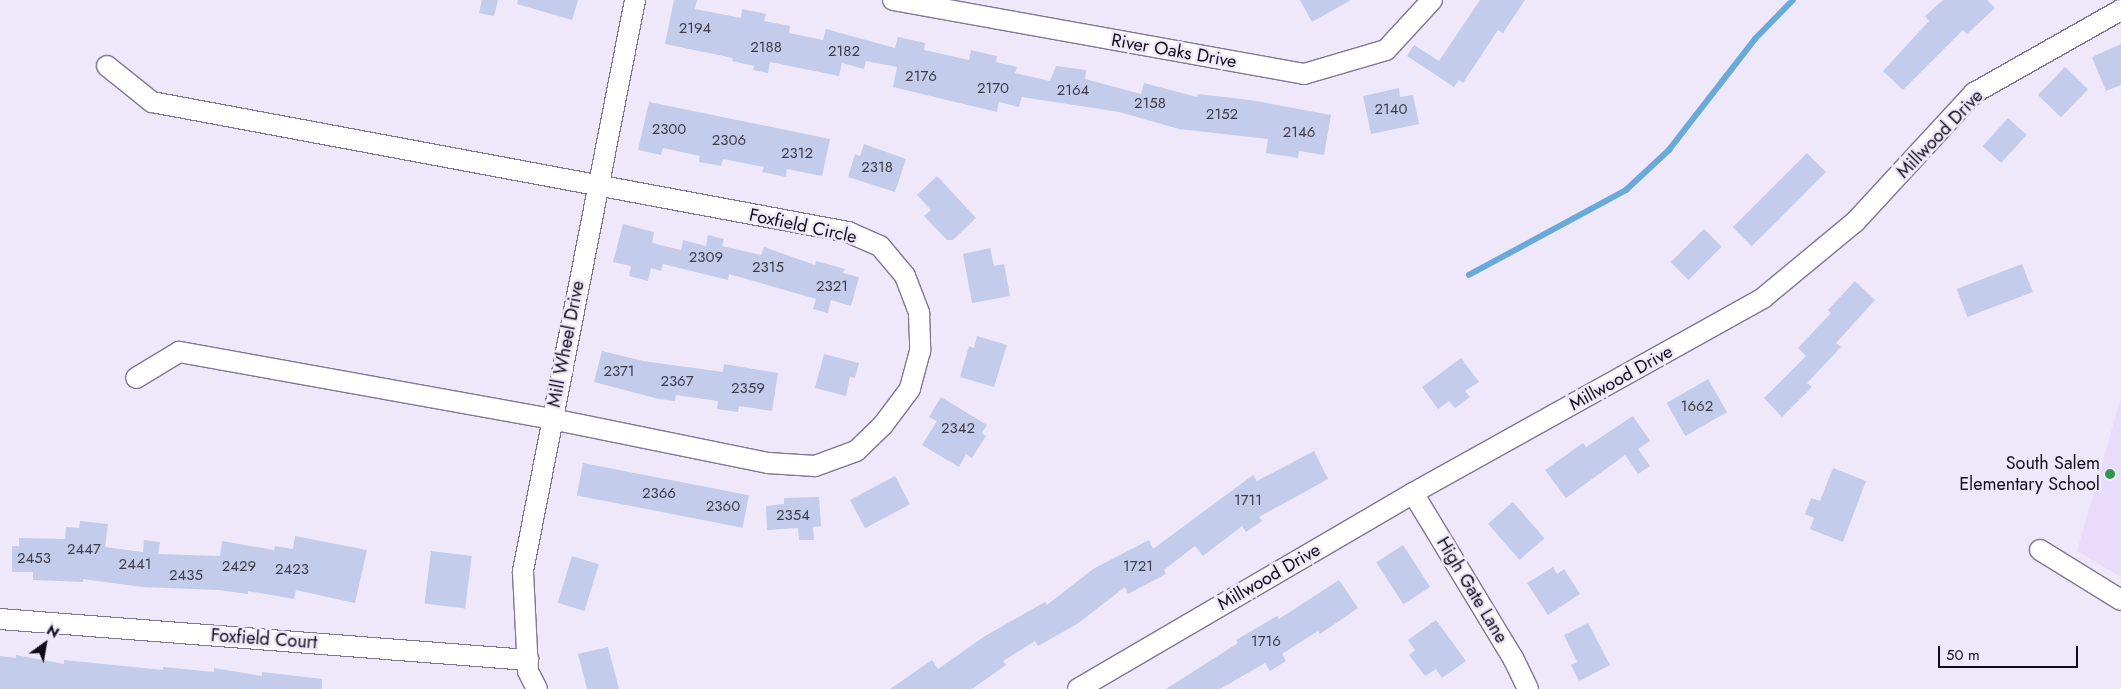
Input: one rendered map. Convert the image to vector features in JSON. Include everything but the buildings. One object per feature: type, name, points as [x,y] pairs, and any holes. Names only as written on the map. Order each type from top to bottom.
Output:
[{"type":"street","name":"Mill Wheel Drive","points":[[537,689],[528,671],[523,571],[597,185],[635,0]]},
{"type":"street","name":"River Oaks Drive","points":[[893,0],[1304,74],[1386,50],[1432,0]]},
{"type":"street","name":"Millwood Drive","points":[[1078,689],[1413,493],[1763,298],[1855,222],[1974,93],[2121,10]]},
{"type":"street","name":"Foxfield Circle","points":[[107,66],[152,102],[848,232],[880,246],[905,276],[919,313],[920,351],[910,389],[883,425],[856,451],[815,466],[768,463],[552,419],[179,352],[136,378]]},
{"type":"street","name":"High Gate Lane","points":[[1413,493],[1513,658],[1528,689]]},
{"type":"street","points":[[2040,550],[2121,600]]},
{"type":"street","name":"Foxfield Court","points":[[0,619],[528,660]]},
{"type":"shaded area","name":"South Salem Elementary School","points":[[2121,397],[2121,577],[2077,551]]},
{"type":"waterway","points":[[1469,275],[1626,190],[1669,150],[1755,39],[1793,0]]},
{"type":"place","name":"South Salem Elementary School","points":[[2110,474]]}]
